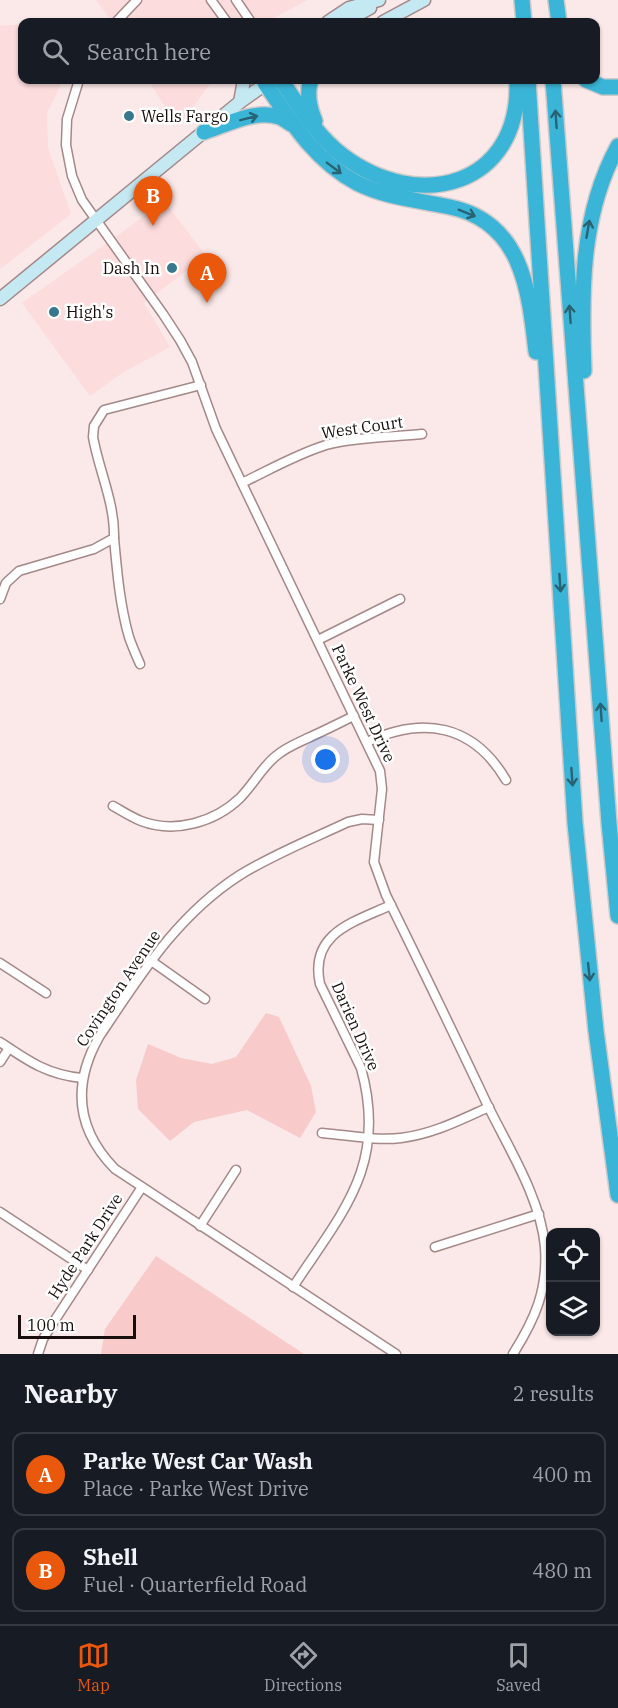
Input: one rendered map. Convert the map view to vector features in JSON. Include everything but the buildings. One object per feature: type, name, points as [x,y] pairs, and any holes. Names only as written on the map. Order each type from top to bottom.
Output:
[{"type":"highway","points":[[514,0],[514,18]]},
{"type":"highway","points":[[522,0],[524,18]]},
{"type":"highway","points":[[548,0],[549,18]]},
{"type":"highway","points":[[556,0],[558,18]]},
{"type":"highway","points":[[268,84],[310,147],[326,163],[374,191],[453,207],[471,213],[500,234],[511,248],[525,282],[531,314],[556,525]]},
{"type":"highway","points":[[284,84],[322,137],[342,154],[361,167],[383,177],[416,185],[448,184],[471,175],[495,154],[504,141],[516,110],[517,84]]},
{"type":"highway","points":[[310,84],[309,103],[322,137]]},
{"type":"highway","points":[[528,84],[577,847],[596,1031],[618,1195]]},
{"type":"highway","points":[[553,84],[618,916]]},
{"type":"highway","points":[[596,84],[603,87],[618,87]]},
{"type":"highway","points":[[204,132],[260,115],[279,117],[294,125]]},
{"type":"highway","points":[[595,623],[584,357],[584,284],[591,215],[606,169],[618,146]]},
{"type":"main road","points":[[334,18],[349,8],[379,0]]},
{"type":"main road","points":[[351,18],[384,0]]},
{"type":"main road","points":[[390,18],[424,0]]},
{"type":"main road","points":[[240,102],[243,84]]},
{"type":"main road","points":[[0,299],[262,84]]},
{"type":"street","points":[[120,18],[137,0]]},
{"type":"street","points":[[211,0],[224,18]]},
{"type":"street","points":[[236,0],[248,18]]},
{"type":"street","name":"Parke West Drive","points":[[78,84],[67,119],[66,145],[72,176],[82,200],[180,340],[192,362],[216,429],[367,742],[380,771],[382,789],[374,862],[391,905],[539,1214],[545,1247],[544,1282],[536,1314],[513,1354]]},
{"type":"street","points":[[140,664],[124,617],[114,523],[93,437],[94,426],[104,410],[201,385]]},
{"type":"street","name":"West Court","points":[[242,483],[327,444],[422,434]]},
{"type":"street","points":[[0,599],[6,583],[19,571],[94,549],[114,538]]},
{"type":"street","points":[[318,640],[400,599]]},
{"type":"street","points":[[113,806],[143,822],[163,825],[200,822],[218,814],[239,798],[276,756],[354,716]]},
{"type":"street","points":[[367,742],[400,729],[421,727],[446,730],[462,735],[483,750],[496,762],[506,780]]},
{"type":"street","name":"Covington Avenue","points":[[379,820],[362,819],[348,822],[283,853],[239,876],[188,917],[150,960],[95,1044],[82,1077],[82,1109],[96,1147],[115,1169],[386,1351],[396,1354]]},
{"type":"street","name":"Darien Drive","points":[[293,1287],[352,1196],[362,1172],[369,1137],[369,1110],[363,1075],[320,984],[318,960],[326,942],[333,934],[391,905]]},
{"type":"street","points":[[150,960],[205,999]]},
{"type":"street","points":[[0,963],[46,993]]},
{"type":"street","points":[[0,1042],[43,1069],[57,1074],[82,1077]]},
{"type":"street","points":[[0,1062],[9,1048]]},
{"type":"street","points":[[322,1133],[399,1138],[451,1125],[489,1107]]},
{"type":"street","points":[[200,1226],[236,1170]]},
{"type":"street","name":"Hyde Park Drive","points":[[38,1354],[51,1326],[142,1187]]},
{"type":"street","points":[[0,1212],[88,1270]]},
{"type":"street","points":[[435,1247],[539,1214]]},
{"type":"shaded area","points":[[96,0],[308,0],[274,18],[109,18]]},
{"type":"shaded area","points":[[18,24],[18,84],[61,84],[47,113],[48,148],[71,214],[0,269],[0,26]]},
{"type":"shaded area","points":[[151,84],[210,84],[178,127]]},
{"type":"shaded area","points":[[164,201],[206,256],[144,303],[170,347],[122,373],[90,396],[22,303]]},
{"type":"shaded area","points":[[266,1013],[279,1017],[311,1086],[316,1112],[300,1138],[247,1110],[194,1122],[170,1141],[138,1109],[136,1080],[148,1044],[181,1058],[212,1064],[236,1057]]},
{"type":"shaded area","points":[[156,1256],[304,1354],[101,1354],[105,1329]]},
{"type":"place","name":"Wells Fargo","points":[[129,116]]},
{"type":"place","name":"Shell","points":[[153,226]]},
{"type":"place","name":"Dash In","points":[[172,268]]},
{"type":"place","name":"Parke West Car Wash","points":[[207,303]]},
{"type":"place","name":"High's","points":[[54,312]]}]
